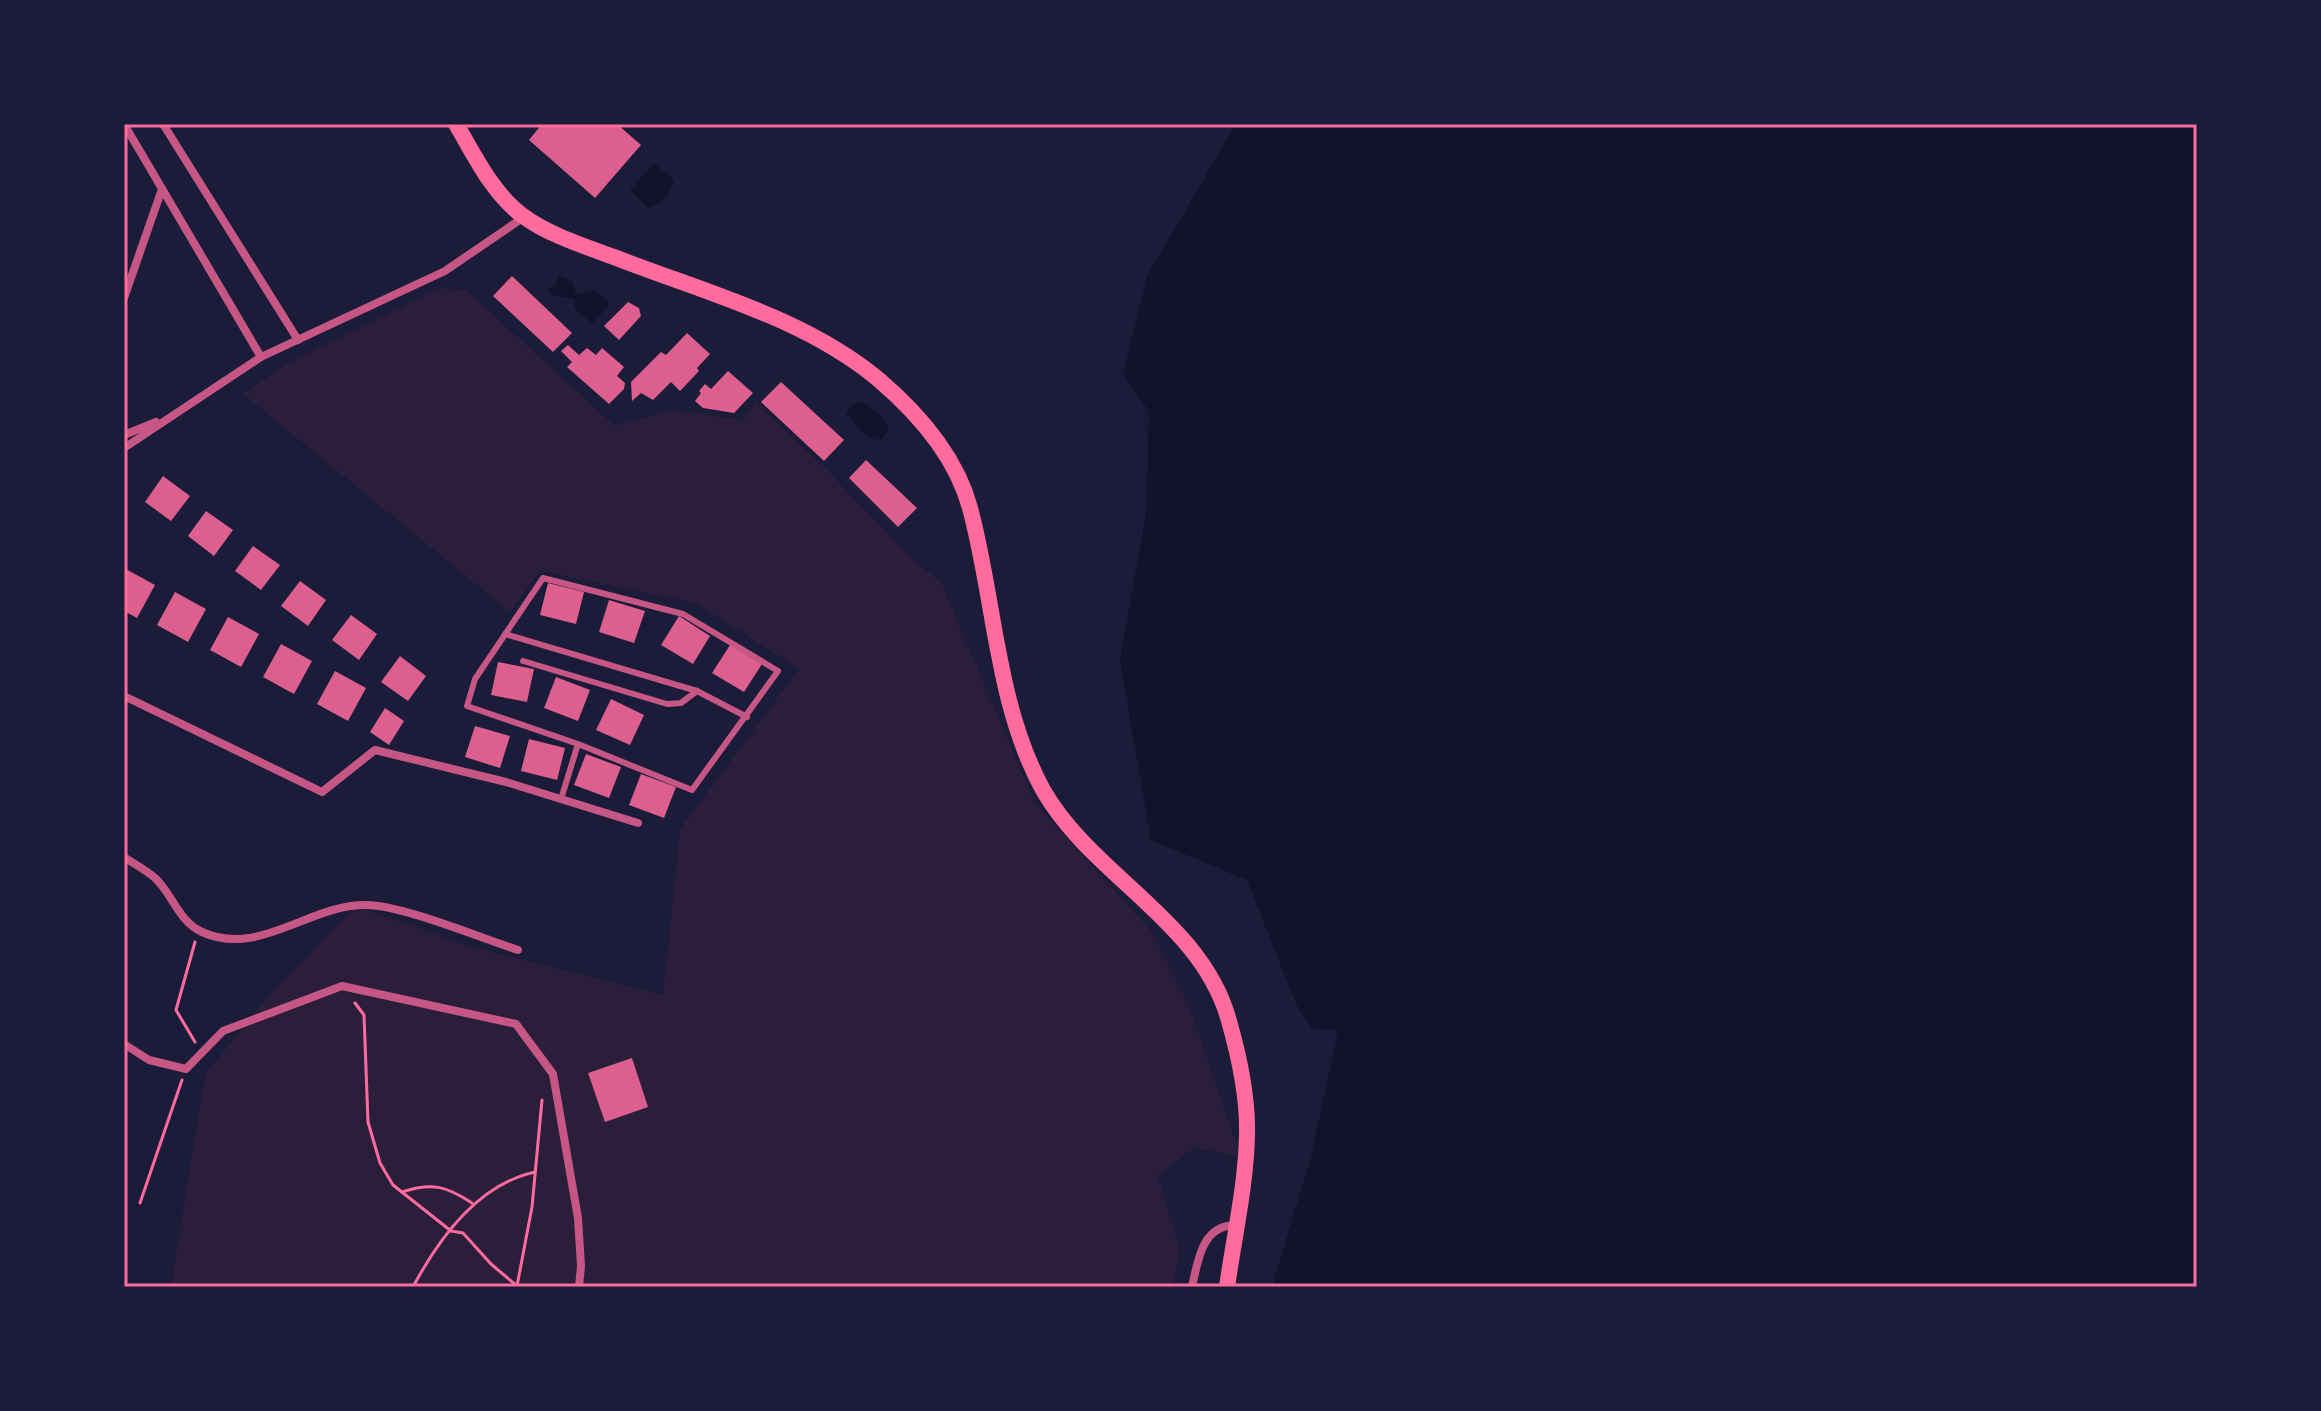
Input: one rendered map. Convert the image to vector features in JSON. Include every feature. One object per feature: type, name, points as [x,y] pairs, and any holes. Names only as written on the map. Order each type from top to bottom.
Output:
[{"type":"main road","points":[[456,124],[494,187],[524,217],[567,239],[778,320],[833,347],[917,414],[947,457],[969,506],[995,637],[1021,739],[1044,792],[1079,837],[1166,921],[1190,950],[1208,973],[1229,1019],[1248,1133],[1227,1287]]},
{"type":"street","points":[[124,124],[261,357]]},
{"type":"street","points":[[163,124],[298,340]]},
{"type":"street","points":[[124,298],[162,189]]},
{"type":"street","points":[[124,448],[261,357],[445,271],[524,217]]},
{"type":"street","points":[[124,435],[179,412]]},
{"type":"street","points":[[124,696],[322,792],[375,750],[561,799],[638,823]]},
{"type":"street","points":[[124,857],[157,879],[174,907],[199,931],[213,936],[252,939],[335,910],[366,905],[518,950]]},
{"type":"street","points":[[124,1044],[149,1060],[186,1069],[223,1031],[342,986],[516,1024],[553,1074],[578,1218],[579,1287]]},
{"type":"street","points":[[1192,1287],[1208,1236],[1219,1227],[1236,1225]]},
{"type":"lane","points":[[543,578],[683,614],[778,671],[747,717],[692,790],[578,744],[467,706],[475,679],[543,578]]},
{"type":"lane","points":[[505,634],[697,691],[747,717]]},
{"type":"lane","points":[[523,661],[667,704],[681,703],[697,691]]},
{"type":"lane","points":[[561,799],[578,744]]},
{"type":"path","points":[[199,931],[176,1010],[187,1034],[203,1049]]},
{"type":"path","points":[[342,986],[364,1015],[368,1122],[380,1163],[402,1192],[451,1231],[463,1233],[517,1286]]},
{"type":"path","points":[[140,1203],[186,1069]]},
{"type":"path","points":[[517,1286],[535,1172],[543,1095],[553,1074]]},
{"type":"path","points":[[413,1287],[430,1256],[474,1204],[510,1178],[535,1172]]},
{"type":"path","points":[[402,1192],[424,1185],[446,1186],[474,1204]]},
{"type":"shaded area","points":[[1236,124],[2197,124],[2197,1287],[1272,1287],[1311,1157],[1338,1030],[1312,1029],[1296,1004],[1247,880],[1151,840],[1120,660],[1147,508],[1149,411],[1123,375],[1147,276]]},
{"type":"shaded area","points":[[654,163],[674,180],[665,197],[649,208],[630,190]]},
{"type":"shaded area","points":[[559,275],[572,281],[576,294],[595,290],[610,304],[592,324],[575,309],[574,299],[552,295],[548,290],[557,283]]},
{"type":"shaded area","points":[[441,288],[466,290],[615,426],[672,410],[743,420],[755,402],[825,468],[912,559],[941,582],[1035,803],[1153,933],[1189,1006],[1241,1156],[1193,1148],[1158,1176],[1180,1248],[1173,1287],[171,1287],[205,1074],[274,990],[356,906],[472,947],[663,995],[680,829],[799,669],[695,603],[540,571],[510,612],[243,394],[288,363]]},
{"type":"shaded area","points":[[861,401],[877,412],[889,427],[883,438],[876,440],[862,432],[846,414],[851,405]]},
{"type":"building","points":[[542,124],[617,124],[641,145],[595,198],[529,140]]},
{"type":"building","points":[[512,276],[572,333],[553,352],[493,296]]},
{"type":"building","points":[[628,302],[639,308],[641,316],[619,340],[604,326]]},
{"type":"building","points":[[687,333],[710,354],[697,368],[699,371],[680,391],[671,382],[653,400],[641,393],[632,401],[631,382],[661,352],[666,355]]},
{"type":"building","points":[[568,345],[579,355],[587,348],[596,355],[602,348],[624,367],[617,376],[625,383],[624,389],[609,404],[567,367],[572,362],[561,351]]},
{"type":"building","points":[[728,371],[753,393],[734,413],[703,408],[695,401],[701,393],[699,391],[705,384],[711,389]]},
{"type":"building","points":[[781,382],[844,440],[824,461],[761,402]]},
{"type":"building","points":[[866,460],[917,508],[898,527],[849,478]]},
{"type":"building","points":[[163,476],[190,496],[171,521],[145,502]]},
{"type":"building","points":[[206,511],[233,530],[214,556],[188,536]]},
{"type":"building","points":[[253,546],[280,565],[261,590],[235,571]]},
{"type":"building","points":[[124,568],[155,585],[137,618],[124,611]]},
{"type":"building","points":[[300,581],[326,600],[308,626],[281,606]]},
{"type":"building","points":[[548,583],[584,592],[576,624],[540,615]]},
{"type":"building","points":[[175,592],[206,609],[188,642],[157,625]]},
{"type":"building","points":[[609,600],[645,611],[634,643],[599,632]]},
{"type":"building","points":[[351,615],[377,634],[359,660],[332,640]]},
{"type":"building","points":[[679,616],[710,636],[693,664],[661,645]]},
{"type":"building","points":[[228,617],[259,634],[241,667],[210,650]]},
{"type":"building","points":[[281,644],[312,661],[294,694],[263,677]]},
{"type":"building","points":[[730,645],[762,664],[744,692],[712,673]]},
{"type":"building","points":[[400,656],[426,676],[408,701],[381,682]]},
{"type":"building","points":[[498,662],[534,669],[527,702],[491,695]]},
{"type":"building","points":[[335,671],[366,688],[348,721],[317,704]]},
{"type":"building","points":[[556,677],[590,690],[578,721],[544,708]]},
{"type":"building","points":[[611,699],[644,715],[630,745],[596,730]]},
{"type":"building","points":[[385,708],[404,721],[389,745],[370,732]]},
{"type":"building","points":[[475,726],[510,736],[500,768],[465,757]]},
{"type":"building","points":[[529,739],[565,748],[557,780],[521,771]]},
{"type":"building","points":[[586,754],[621,767],[609,798],[574,785]]},
{"type":"building","points":[[641,774],[676,787],[664,818],[629,805]]},
{"type":"building","points":[[632,1058],[648,1107],[605,1122],[588,1073]]}]
